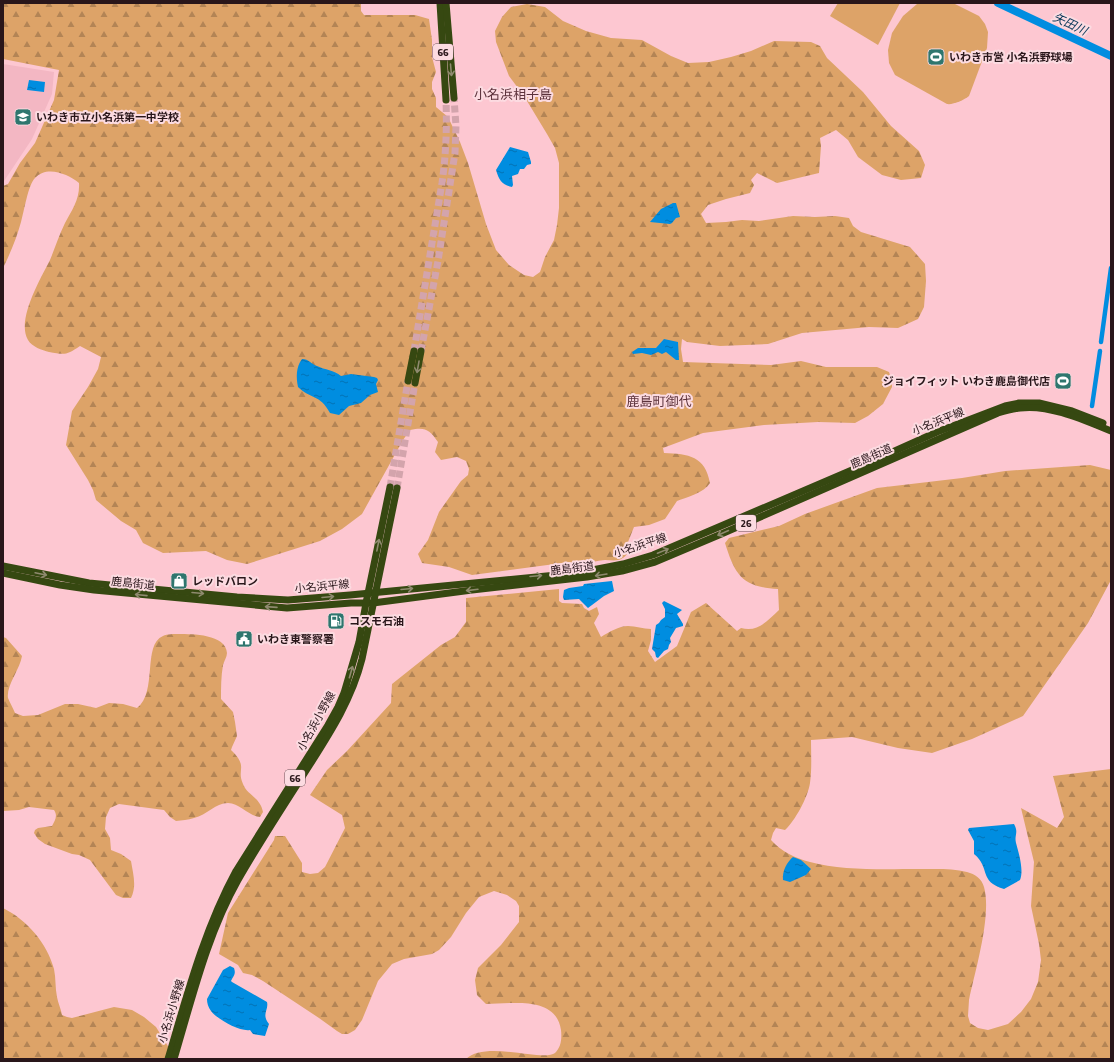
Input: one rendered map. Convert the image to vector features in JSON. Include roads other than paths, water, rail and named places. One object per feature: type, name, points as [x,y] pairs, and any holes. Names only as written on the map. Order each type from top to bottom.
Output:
[{"type":"main road","name":"66","points":[[440,3],[446,100]]},
{"type":"main road","name":"66","points":[[446,3],[454,98]]},
{"type":"main road","points":[[411,382],[417,351]]},
{"type":"main road","name":"小名浜平線","points":[[3,566],[89,583],[263,599],[298,600],[577,572],[630,562],[653,555],[937,432],[1005,406],[1028,402],[1039,403],[1072,411],[1111,426]]},
{"type":"main road","name":"鹿島街道","points":[[3,574],[94,590],[287,608],[370,603],[587,577],[622,571],[655,562],[998,413],[1020,408],[1054,411],[1111,431]]},
{"type":"main road","name":"小名浜小野線","points":[[174,1059],[212,937],[230,894],[270,828],[330,735],[354,686],[360,665],[370,603],[393,487]]},
{"type":"main road","name":"小名浜小野線","points":[[168,1059],[201,951],[215,912],[236,871],[304,765],[338,707],[350,675],[370,603]]},
{"type":"water","points":[[29,80],[45,82],[44,92],[27,90]]},
{"type":"water","points":[[510,147],[528,152],[531,162],[531,164],[527,165],[524,169],[520,169],[518,174],[512,176],[512,187],[501,182],[496,170]]},
{"type":"water","points":[[676,203],[680,217],[676,218],[670,224],[650,222],[661,209]]},
{"type":"water","points":[[664,339],[678,342],[679,360],[676,360],[666,352],[662,354],[658,352],[651,355],[642,353],[633,354],[632,352],[638,348],[656,348]]},
{"type":"water","points":[[302,359],[335,372],[341,376],[351,374],[377,378],[378,380],[376,384],[378,392],[370,395],[361,403],[349,406],[339,415],[330,413],[319,400],[302,391],[298,387],[297,372]]},
{"type":"water","points":[[612,581],[614,591],[604,596],[588,608],[579,599],[564,600],[564,590],[569,588],[583,586],[584,584]]},
{"type":"water","points":[[664,601],[682,610],[677,614],[683,626],[676,628],[670,638],[671,642],[668,649],[658,658],[652,649],[656,625],[665,617],[665,609],[662,603]]},
{"type":"water","points":[[1014,824],[1016,830],[1016,843],[1021,862],[1021,876],[1020,880],[1004,889],[996,886],[988,878],[982,864],[974,854],[974,841],[968,830],[969,828]]},
{"type":"water","points":[[793,857],[801,860],[811,869],[806,875],[790,882],[783,880],[783,873],[785,867]]},
{"type":"water","points":[[230,966],[234,968],[235,972],[231,981],[232,982],[267,1002],[265,1015],[269,1024],[265,1036],[253,1034],[250,1030],[241,1029],[218,1018],[207,1004],[207,999],[223,970]]},
{"type":"waterway","name":"矢田川","points":[[998,3],[1111,56]]},
{"type":"waterway","points":[[1101,342],[1111,268]]},
{"type":"waterway","points":[[1092,406],[1100,351]]},
{"type":"tunnel","points":[[421,351],[438,261],[455,153],[456,126],[454,98]]},
{"type":"tunnel","points":[[414,351],[442,183],[446,142],[446,100]]},
{"type":"tunnel","points":[[390,487],[408,381]]},
{"type":"tunnel","points":[[397,488],[415,383]]},
{"type":"place","name":"いわき市営 小名浜野球場","points":[[936,57]]},
{"type":"place","name":"いわき市立小名浜第一中学校","points":[[23,117]]},
{"type":"place","name":"ジョイフィット いわき鹿島御代店","points":[[1063,381]]},
{"type":"place","name":"レッドバロン","points":[[179,581]]},
{"type":"place","name":"コスモ石油","points":[[336,621]]},
{"type":"place","name":"いわき東警察署","points":[[244,639]]},
{"type":"district","name":"小名浜相子島","points":[[513,94]]},
{"type":"district","name":"鹿島町御代","points":[[659,401]]}]
